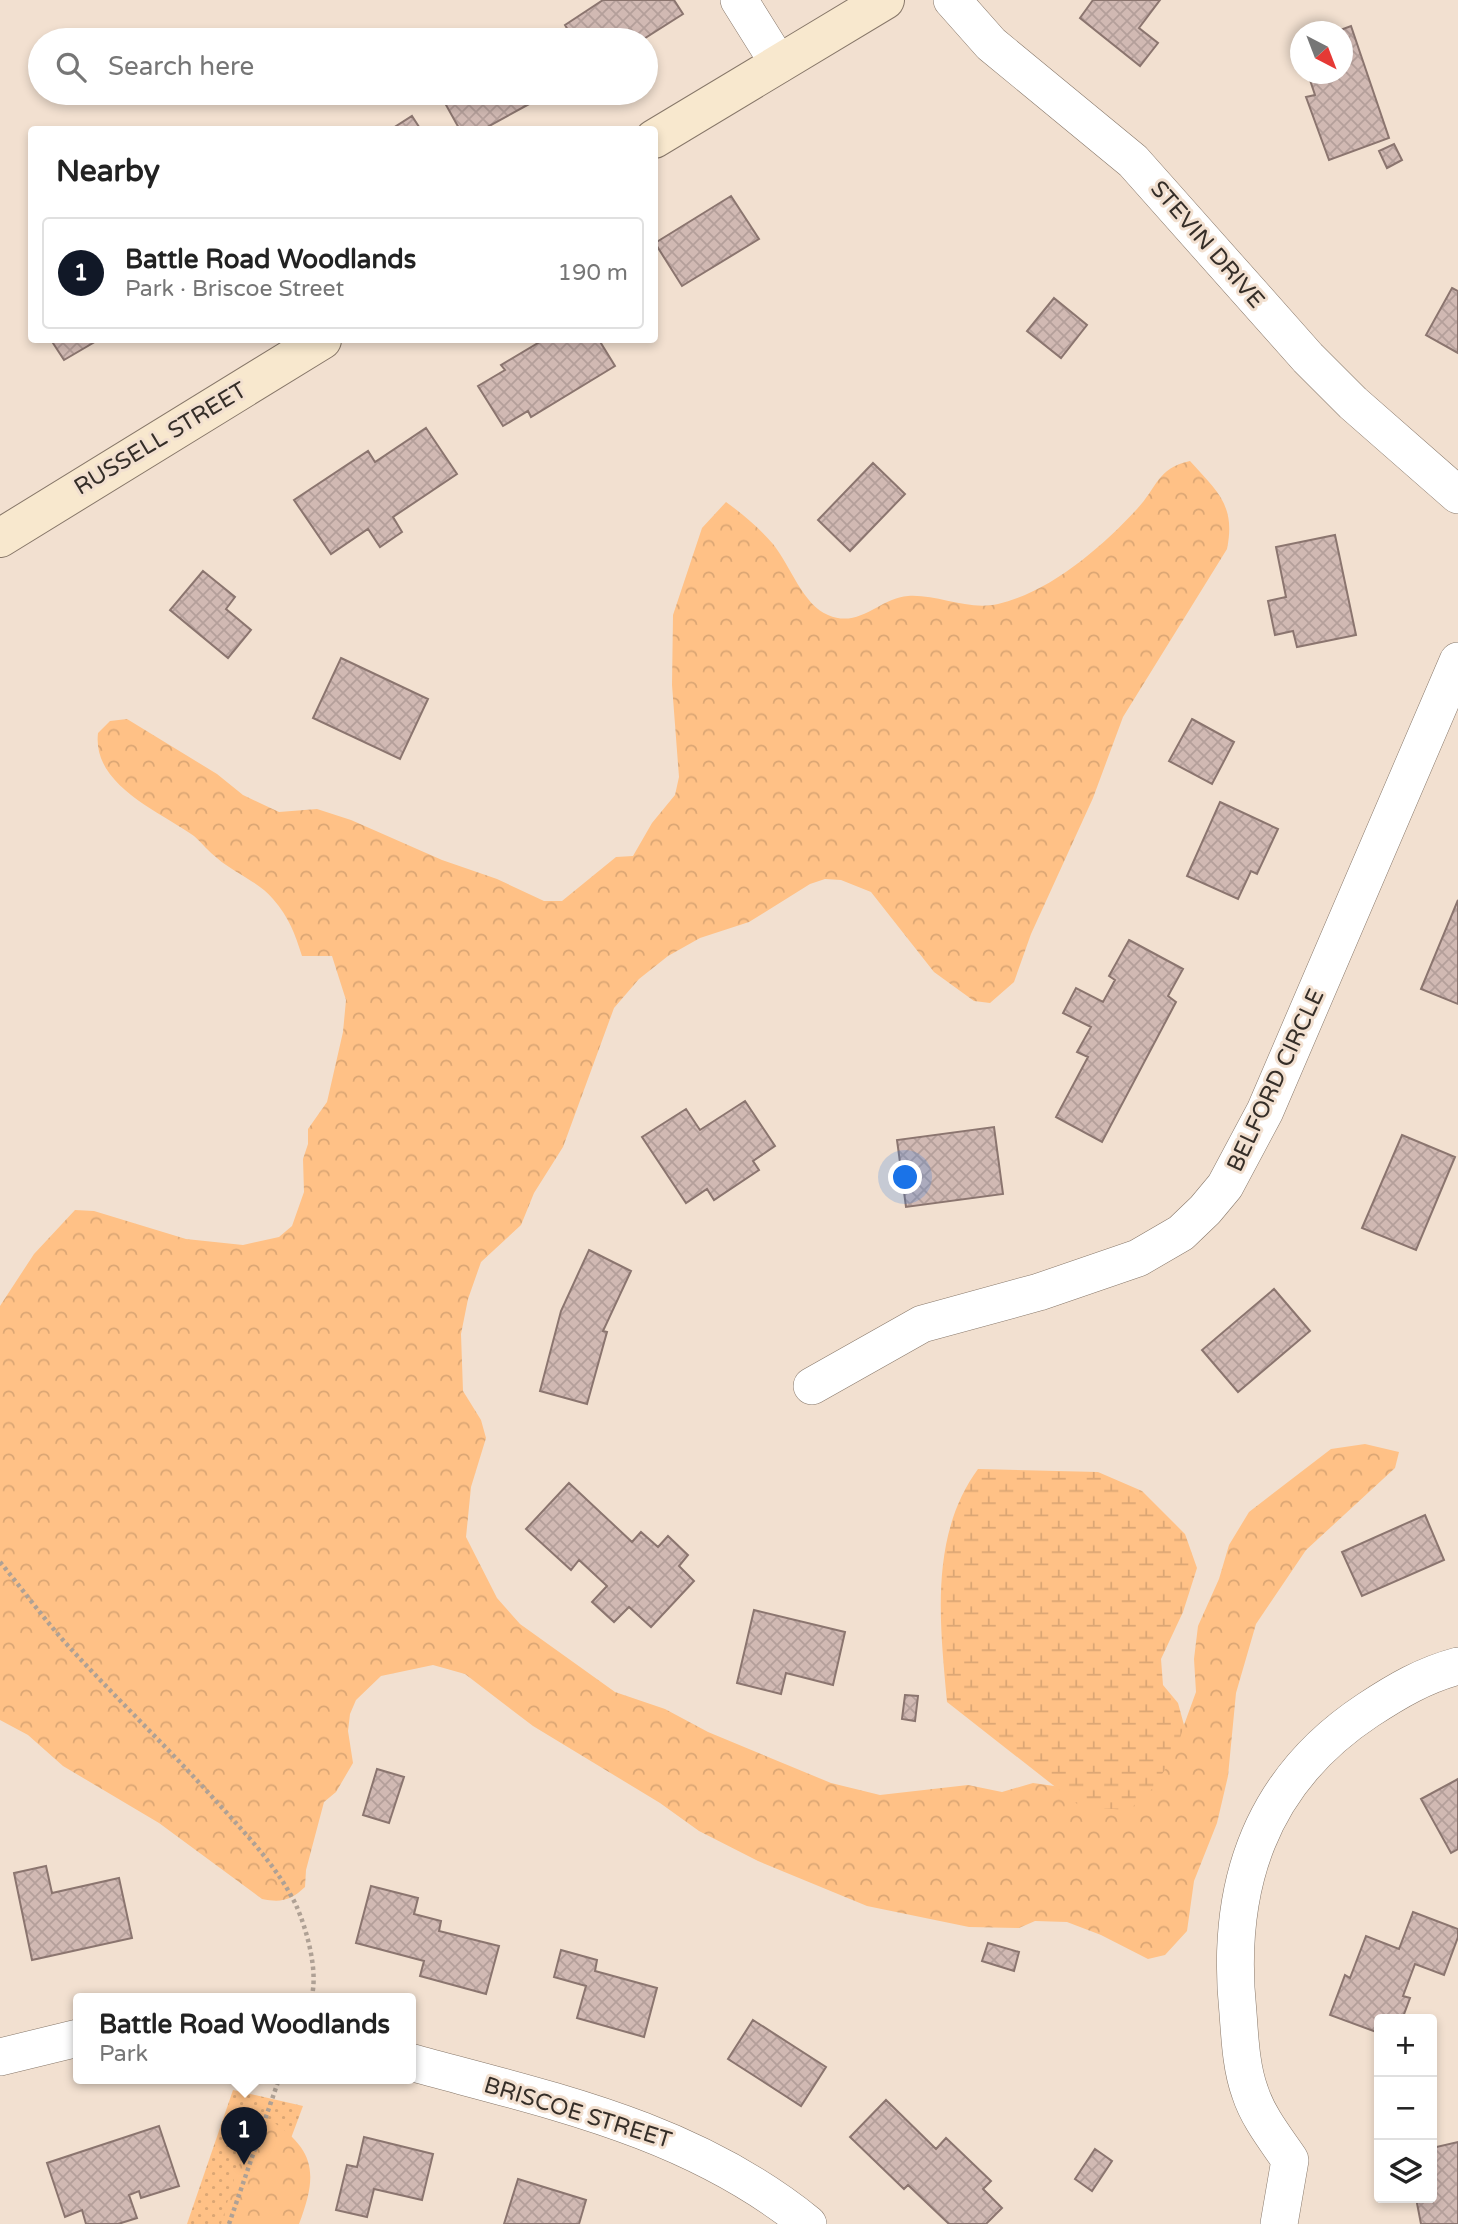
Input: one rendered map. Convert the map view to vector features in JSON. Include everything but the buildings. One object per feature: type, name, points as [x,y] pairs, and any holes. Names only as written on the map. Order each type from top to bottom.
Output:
[{"type":"street","points":[[739,0],[779,64]]},
{"type":"street","points":[[658,137],[885,0]]},
{"type":"street","name":"STEVIN DRIVE","points":[[952,0],[991,44],[1133,161],[1308,358],[1353,403],[1458,495]]},
{"type":"street","name":"RUSSELL STREET","points":[[0,538],[317,343]]},
{"type":"street","name":"BELFORD CIRCLE","points":[[812,1386],[922,1324],[1039,1292],[1138,1258],[1181,1233],[1205,1210],[1225,1186],[1265,1111],[1458,661]]},
{"type":"street","points":[[1279,2224],[1290,2160],[1265,2123],[1250,2092],[1242,2058],[1234,1980],[1237,1912],[1248,1863],[1260,1830],[1281,1797],[1311,1757],[1334,1735],[1419,1679],[1458,1666]]},
{"type":"street","points":[[0,2057],[73,2039]]},
{"type":"street","name":"BRISCOE STREET","points":[[416,2064],[590,2113],[679,2144],[758,2186],[808,2224]]},
{"type":"path","points":[[0,1562],[70,1647],[245,1833],[273,1869],[296,1906],[309,1949],[313,1993]]},
{"type":"path","points":[[229,2224],[277,2084]]},
{"type":"green space","points":[[1190,461],[1222,500],[1229,521],[1227,549],[1123,717],[1093,798],[1031,934],[1014,982],[990,1003],[974,1001],[934,972],[871,892],[841,880],[825,879],[810,884],[749,922],[700,938],[668,956],[639,979],[614,1008],[563,1147],[534,1193],[521,1225],[481,1262],[468,1299],[461,1334],[463,1391],[481,1420],[486,1438],[471,1487],[466,1537],[497,1598],[520,1624],[615,1692],[665,1709],[708,1732],[831,1783],[880,1795],[968,1785],[1002,1792],[1033,1783],[1117,1795],[1179,1726],[1184,1725],[1196,1692],[1194,1659],[1198,1626],[1219,1579],[1229,1545],[1249,1512],[1331,1449],[1365,1444],[1399,1452],[1395,1468],[1306,1550],[1256,1624],[1236,1693],[1228,1776],[1217,1823],[1194,1881],[1187,1931],[1165,1955],[1148,1959],[1101,1935],[1067,1922],[1035,1921],[1019,1928],[969,1927],[867,1906],[758,1861],[699,1831],[660,1803],[533,1726],[465,1674],[433,1665],[381,1676],[356,1700],[350,1714],[348,1731],[353,1763],[336,1792],[324,1802],[306,1870],[305,1887],[291,1898],[275,1901],[262,1899],[159,1823],[63,1766],[28,1735],[0,1720],[0,1306],[34,1254],[75,1210],[94,1211],[186,1239],[243,1245],[279,1237],[292,1226],[304,1192],[303,1159],[308,1144],[308,1129],[327,1102],[343,1032],[346,1000],[332,956],[302,956],[287,919],[267,893],[211,853],[194,836],[131,795],[117,782],[106,768],[99,751],[98,733],[110,721],[127,719],[217,774],[243,795],[279,812],[317,809],[351,820],[442,860],[497,879],[544,901],[562,901],[616,857],[633,856],[652,823],[675,795],[679,777],[672,685],[673,615],[702,528],[726,502],[773,544],[804,594],[819,610],[828,615],[839,618],[860,616],[888,602],[908,596],[987,606],[1037,590],[1073,567],[1137,509],[1164,474],[1179,464]]},
{"type":"green space","points":[[978,1469],[1098,1472],[1142,1491],[1185,1534],[1197,1568],[1183,1612],[1161,1659],[1163,1685],[1178,1703],[1184,1725],[1175,1755],[1152,1789],[1129,1810],[1081,1807],[947,1702],[941,1612],[945,1552],[962,1495]]},
{"type":"green space","points":[[233,2090],[303,2106],[259,2224],[187,2224]]},
{"type":"green space","points":[[270,2120],[297,2142],[309,2164],[309,2191],[299,2224],[221,2224],[255,2122]]},
{"type":"place","name":"Battle Road Woodlands","points":[[244,2165]]}]
